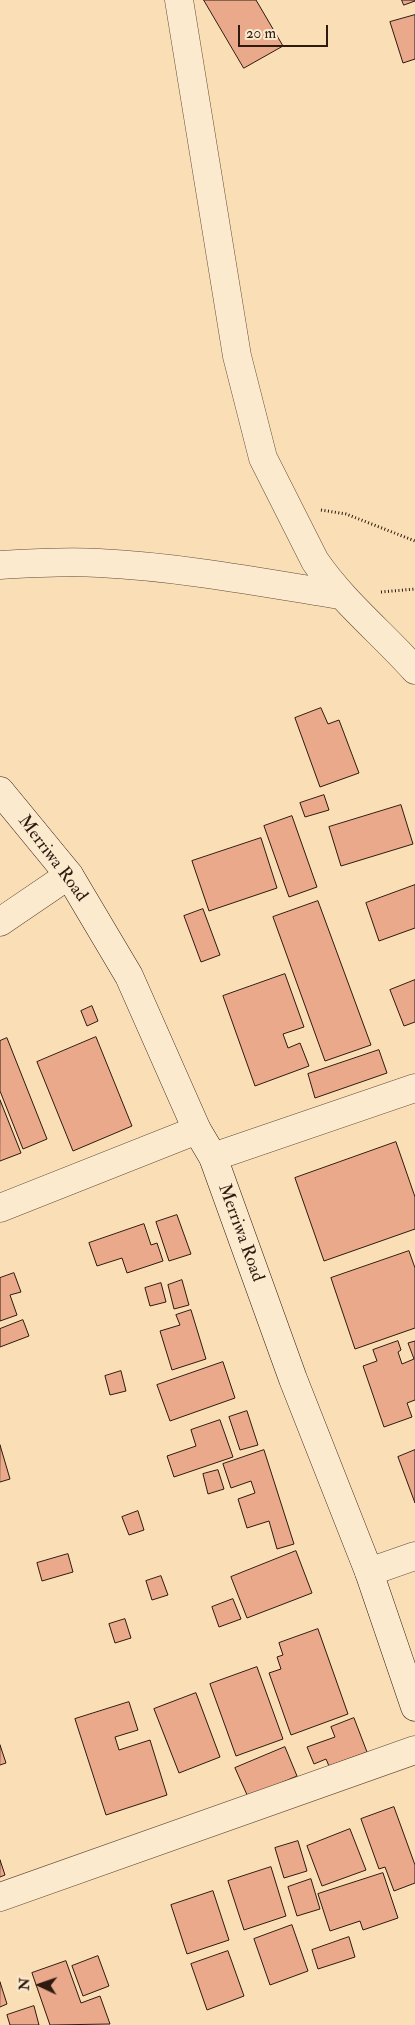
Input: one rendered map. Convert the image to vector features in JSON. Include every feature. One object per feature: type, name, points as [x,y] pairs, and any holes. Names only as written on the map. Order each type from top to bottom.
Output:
[{"type":"street","points":[[179,0],[237,356],[263,458],[286,507],[315,561],[340,594],[415,670]]},
{"type":"street","points":[[0,566],[47,563],[98,563],[187,571],[340,594]]},
{"type":"street","name":"Merriwa Road","points":[[0,791],[69,875],[129,976],[197,1130],[213,1157],[293,1379],[369,1572],[415,1708]]},
{"type":"street","points":[[0,922],[69,875]]},
{"type":"street","points":[[213,1157],[415,1088]]},
{"type":"street","points":[[0,1208],[197,1130]]},
{"type":"street","points":[[369,1572],[415,1556]]},
{"type":"street","points":[[0,1897],[415,1750]]},
{"type":"path","points":[[286,507],[346,514],[415,541]]},
{"type":"building","points":[[204,0],[256,0],[283,46],[244,68]]},
{"type":"building","points":[[402,0],[415,0],[415,1],[404,5]]},
{"type":"building","points":[[415,15],[415,59],[403,63],[390,22]]},
{"type":"building","points":[[321,708],[328,724],[339,720],[359,773],[320,787],[295,718]]},
{"type":"building","points":[[324,795],[329,810],[305,817],[300,803]]},
{"type":"building","points":[[401,805],[413,844],[341,866],[329,827]]},
{"type":"building","points":[[292,816],[317,887],[289,897],[264,826]]},
{"type":"building","points":[[261,838],[277,888],[209,911],[192,861]]},
{"type":"building","points":[[415,885],[415,928],[379,941],[366,903]]},
{"type":"building","points":[[318,901],[371,1045],[325,1061],[273,917]]},
{"type":"building","points":[[203,909],[220,955],[201,962],[184,916]]},
{"type":"building","points":[[285,974],[304,1027],[283,1034],[288,1048],[300,1043],[309,1066],[255,1086],[223,996]]},
{"type":"building","points":[[415,980],[415,1022],[404,1026],[390,990]]},
{"type":"building","points":[[92,1006],[98,1021],[87,1026],[81,1011]]},
{"type":"building","points":[[96,1037],[132,1126],[73,1151],[37,1062]]},
{"type":"building","points":[[7,1038],[47,1139],[23,1149],[0,1091],[0,1041]]},
{"type":"building","points":[[379,1050],[387,1073],[315,1098],[308,1074]]},
{"type":"building","points":[[0,1100],[21,1153],[0,1161]]},
{"type":"building","points":[[396,1142],[415,1197],[415,1229],[324,1261],[295,1178]]},
{"type":"building","points":[[177,1215],[191,1254],[169,1261],[156,1222]]},
{"type":"building","points":[[144,1224],[151,1245],[157,1243],[163,1261],[127,1273],[122,1258],[97,1266],[89,1243]]},
{"type":"building","points":[[409,1251],[415,1268],[415,1328],[355,1349],[331,1278]]},
{"type":"building","points":[[14,1273],[21,1292],[10,1295],[17,1315],[0,1321],[0,1278]]},
{"type":"building","points":[[182,1280],[189,1305],[174,1309],[168,1285]]},
{"type":"building","points":[[161,1283],[166,1302],[150,1306],[145,1288]]},
{"type":"building","points":[[191,1310],[206,1359],[172,1370],[160,1331],[180,1325],[176,1315]]},
{"type":"building","points":[[23,1320],[29,1336],[0,1347],[0,1329]]},
{"type":"building","points":[[398,1341],[401,1350],[398,1352],[402,1364],[414,1359],[408,1343],[415,1341],[415,1400],[407,1403],[412,1417],[384,1427],[363,1366],[377,1361],[373,1350]]},
{"type":"building","points":[[223,1362],[235,1398],[170,1421],[157,1385]]},
{"type":"building","points":[[121,1371],[126,1391],[110,1395],[105,1376]]},
{"type":"building","points":[[247,1411],[258,1445],[240,1450],[229,1417]]},
{"type":"building","points":[[220,1420],[233,1457],[174,1477],[167,1456],[196,1446],[191,1430]]},
{"type":"building","points":[[0,1445],[10,1479],[0,1482]]},
{"type":"building","points":[[264,1450],[294,1544],[277,1549],[269,1521],[247,1528],[238,1499],[255,1493],[251,1481],[231,1488],[223,1464]]},
{"type":"building","points":[[415,1450],[415,1503],[398,1457]]},
{"type":"building","points":[[218,1470],[224,1489],[208,1494],[203,1474]]},
{"type":"building","points":[[138,1511],[144,1530],[129,1535],[122,1517]]},
{"type":"building","points":[[296,1551],[312,1593],[247,1618],[231,1577]]},
{"type":"building","points":[[68,1554],[73,1572],[42,1581],[37,1563]]},
{"type":"building","points":[[161,1576],[168,1595],[152,1600],[146,1581]]},
{"type":"building","points":[[233,1599],[241,1619],[219,1627],[212,1607]]},
{"type":"building","points":[[125,1619],[131,1638],[115,1643],[109,1624]]},
{"type":"building","points":[[318,1629],[348,1714],[291,1735],[269,1673],[281,1669],[277,1657],[283,1655],[279,1643]]},
{"type":"building","points":[[257,1667],[283,1739],[236,1756],[210,1684]]},
{"type":"building","points":[[196,1693],[220,1757],[179,1773],[154,1709]]},
{"type":"building","points":[[129,1702],[138,1730],[115,1737],[119,1750],[150,1740],[167,1795],[106,1815],[75,1719]]},
{"type":"building","points":[[354,1718],[367,1752],[329,1766],[326,1759],[314,1764],[307,1747],[335,1737],[331,1727]]},
{"type":"building","points":[[0,1745],[6,1763],[0,1765]]},
{"type":"building","points":[[285,1747],[297,1776],[248,1797],[235,1768]]},
{"type":"building","points":[[394,1807],[415,1865],[415,1883],[394,1891],[385,1867],[379,1869],[361,1819]]},
{"type":"building","points":[[350,1829],[366,1870],[322,1886],[307,1846]]},
{"type":"building","points":[[298,1841],[307,1871],[284,1878],[275,1848]]},
{"type":"building","points":[[0,1860],[5,1875],[0,1877]]},
{"type":"building","points":[[271,1867],[286,1916],[244,1930],[228,1881]]},
{"type":"building","points":[[383,1873],[398,1918],[363,1930],[360,1921],[330,1931],[318,1894]]},
{"type":"building","points":[[311,1879],[320,1909],[297,1916],[288,1887]]},
{"type":"building","points":[[213,1891],[229,1940],[187,1954],[171,1905]]},
{"type":"building","points":[[292,1925],[308,1971],[270,1985],[254,1939]]},
{"type":"building","points":[[349,1937],[355,1957],[318,1969],[312,1950]]},
{"type":"building","points":[[228,1951],[244,1996],[207,2010],[191,1964]]},
{"type":"building","points":[[98,1956],[109,1986],[83,1996],[72,1966]]},
{"type":"building","points":[[66,1961],[81,2003],[100,1996],[110,2024],[50,2025],[32,1973]]},
{"type":"building","points":[[0,1982],[7,2004],[0,2007]]},
{"type":"building","points":[[34,2006],[39,2025],[10,2025],[7,2015]]}]
